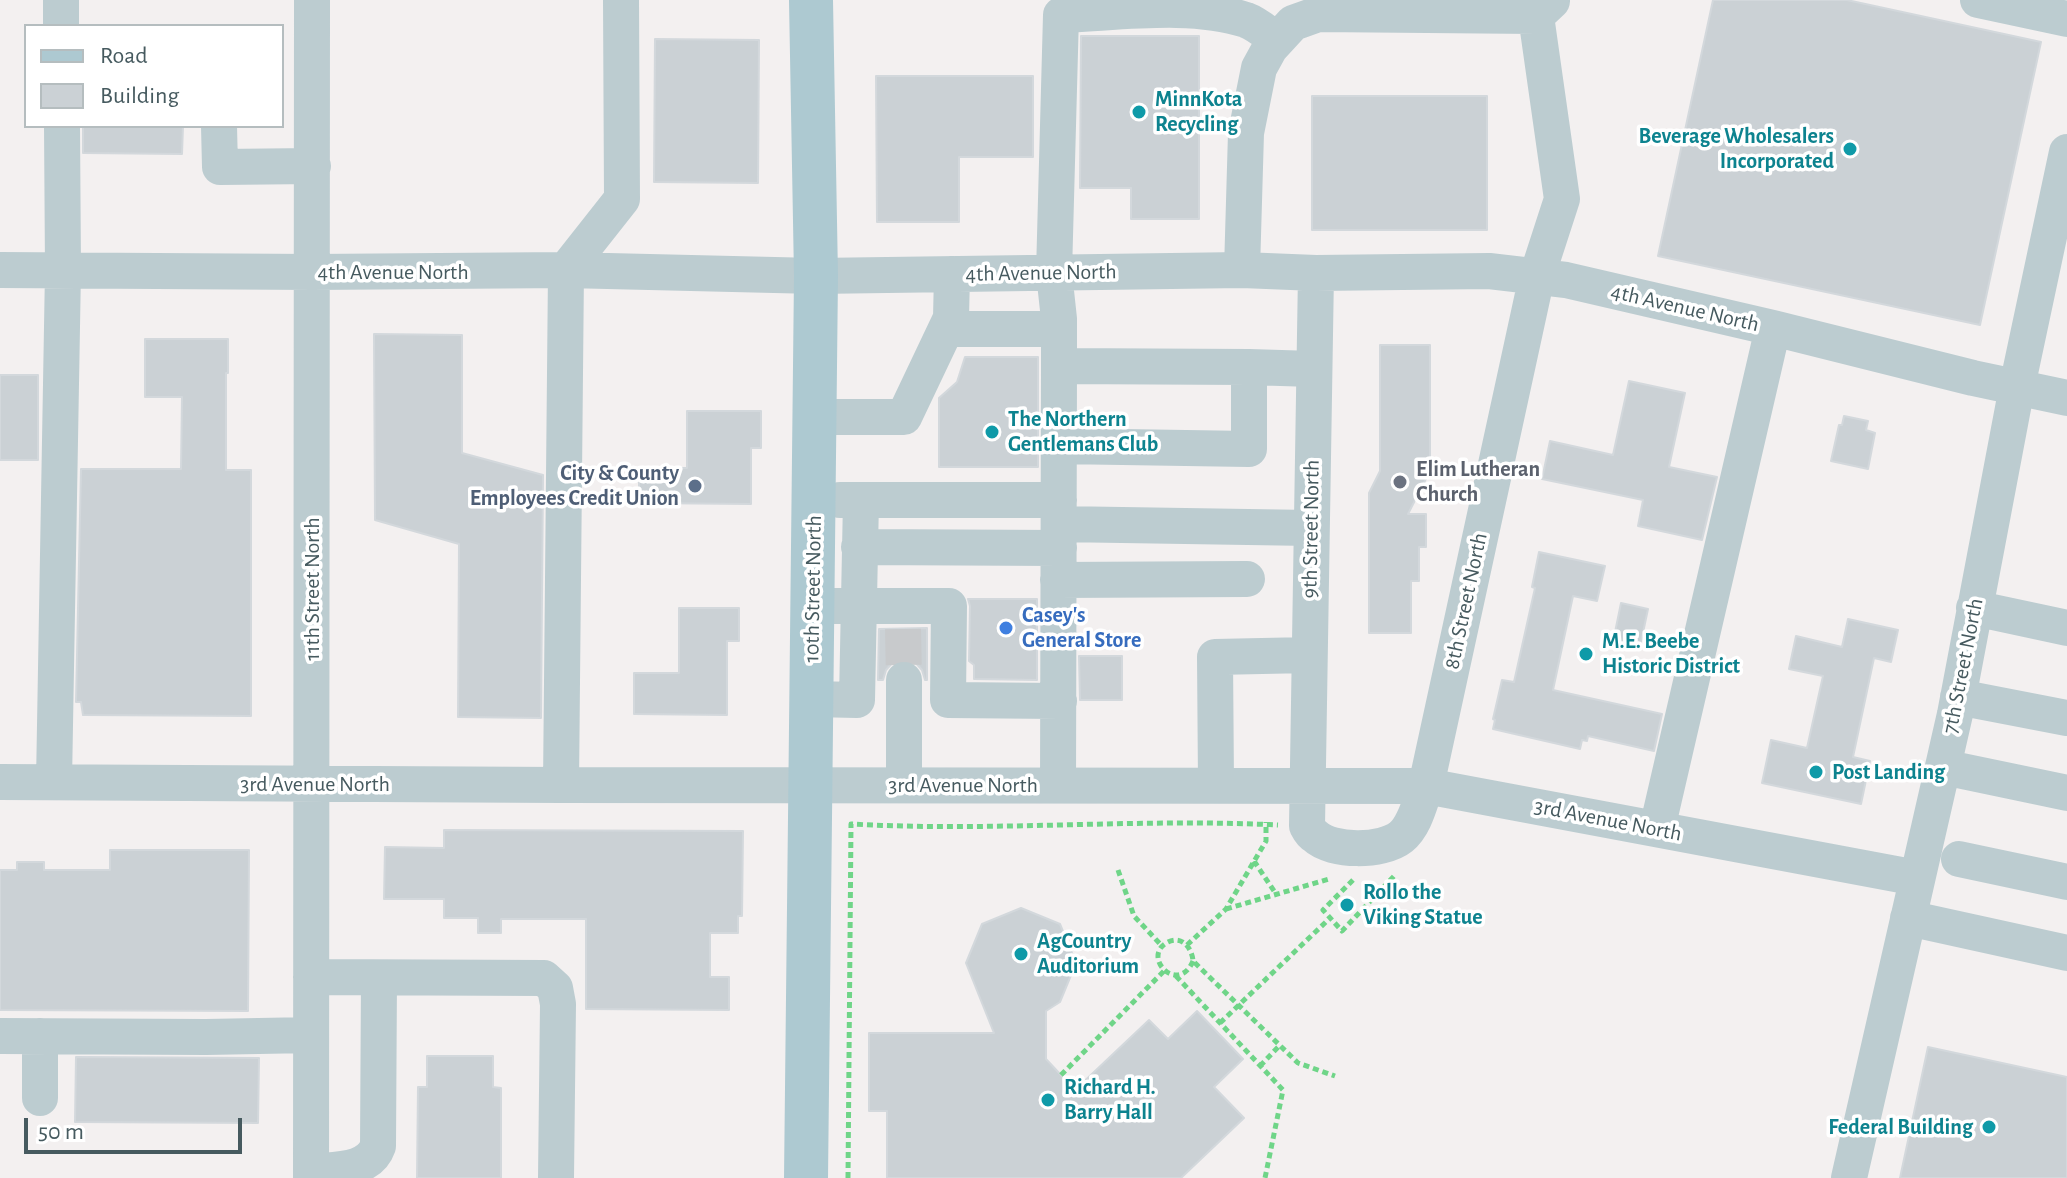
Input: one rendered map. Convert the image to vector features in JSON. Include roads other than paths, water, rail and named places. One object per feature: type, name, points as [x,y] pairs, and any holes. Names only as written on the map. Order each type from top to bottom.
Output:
[{"type":"main road","name":"10th Street North","points":[[806,1178],[816,276],[811,0]]},
{"type":"street","points":[[61,0],[61,24]]},
{"type":"street","name":"11th Street North","points":[[311,1175],[313,166],[297,38],[312,0]]},
{"type":"street","points":[[561,785],[566,270],[622,199],[621,0]]},
{"type":"street","points":[[1978,0],[2067,19]]},
{"type":"street","points":[[1242,270],[1246,133],[1259,68],[1270,48],[1293,23],[1318,14],[1545,8]]},
{"type":"street","name":"8th Street North","points":[[1307,785],[1307,826],[1315,837],[1345,848],[1376,846],[1400,838],[1411,826],[1426,786],[1537,276],[1562,199],[1545,8]]},
{"type":"street","points":[[1058,785],[1059,329],[1054,273],[1061,15],[1174,10],[1216,12],[1249,21],[1277,40]]},
{"type":"street","points":[[54,782],[63,270],[62,128]]},
{"type":"street","points":[[219,128],[220,167],[313,166]]},
{"type":"street","name":"7th Street North","points":[[1849,1178],[1958,697],[2017,387],[2067,152]]},
{"type":"street","name":"4th Avenue North","points":[[0,270],[566,270],[816,276],[1242,270],[1316,273],[1489,271],[1566,280],[2067,398]]},
{"type":"street","name":"9th Street North","points":[[1307,785],[1316,273]]},
{"type":"street","points":[[815,417],[904,417],[951,318],[952,274]]},
{"type":"street","points":[[1657,829],[1773,328]]},
{"type":"street","points":[[946,329],[1059,329]]},
{"type":"street","points":[[1059,366],[1313,369]]},
{"type":"street","points":[[1059,446],[1249,449],[1249,367]]},
{"type":"street","points":[[814,500],[861,500],[1059,538],[1247,579]]},
{"type":"street","points":[[857,700],[861,500]]},
{"type":"street","points":[[859,547],[1311,528]]},
{"type":"street","points":[[813,606],[859,606],[903,617],[949,606],[948,700]]},
{"type":"street","points":[[1974,608],[2067,628]]},
{"type":"street","points":[[1216,784],[1215,657],[1309,655]]},
{"type":"street","points":[[812,699],[857,700],[904,691],[948,700],[1059,701]]},
{"type":"street","points":[[904,691],[904,785]]},
{"type":"street","points":[[1958,697],[2067,718]]},
{"type":"street","points":[[1943,767],[2067,793]]},
{"type":"street","name":"3rd Avenue North","points":[[0,782],[1426,786],[1917,878]]},
{"type":"street","points":[[1959,859],[2067,882]]},
{"type":"street","points":[[1908,918],[2067,953]]},
{"type":"street","points":[[311,977],[544,978],[555,988],[558,1004],[556,1178]]},
{"type":"street","points":[[311,1175],[359,1166],[375,1156],[378,1146],[379,978]]},
{"type":"street","points":[[0,1036],[311,1035]]},
{"type":"street","points":[[40,1036],[40,1098]]},
{"type":"tunnel","points":[[903,629],[904,680]]},
{"type":"place","name":"MinnKota Recycling","points":[[1139,112]]},
{"type":"place","name":"Beverage Wholesalers Incorporated","points":[[1850,149]]},
{"type":"place","name":"The Northern Gentlemans Club","points":[[992,432]]},
{"type":"place","name":"Elim Lutheran Church","points":[[1400,482]]},
{"type":"place","name":"City & County Employees Credit Union","points":[[695,486]]},
{"type":"place","name":"Casey's General Store","points":[[1006,628]]},
{"type":"place","name":"M.E. Beebe Historic District","points":[[1586,654]]},
{"type":"place","name":"Post Landing","points":[[1816,772]]},
{"type":"place","name":"Rollo the Viking Statue","points":[[1347,905]]},
{"type":"place","name":"AgCountry Auditorium","points":[[1021,954]]},
{"type":"place","name":"Richard H. Barry Hall","points":[[1048,1100]]},
{"type":"place","name":"Federal Building","points":[[1989,1127]]}]
